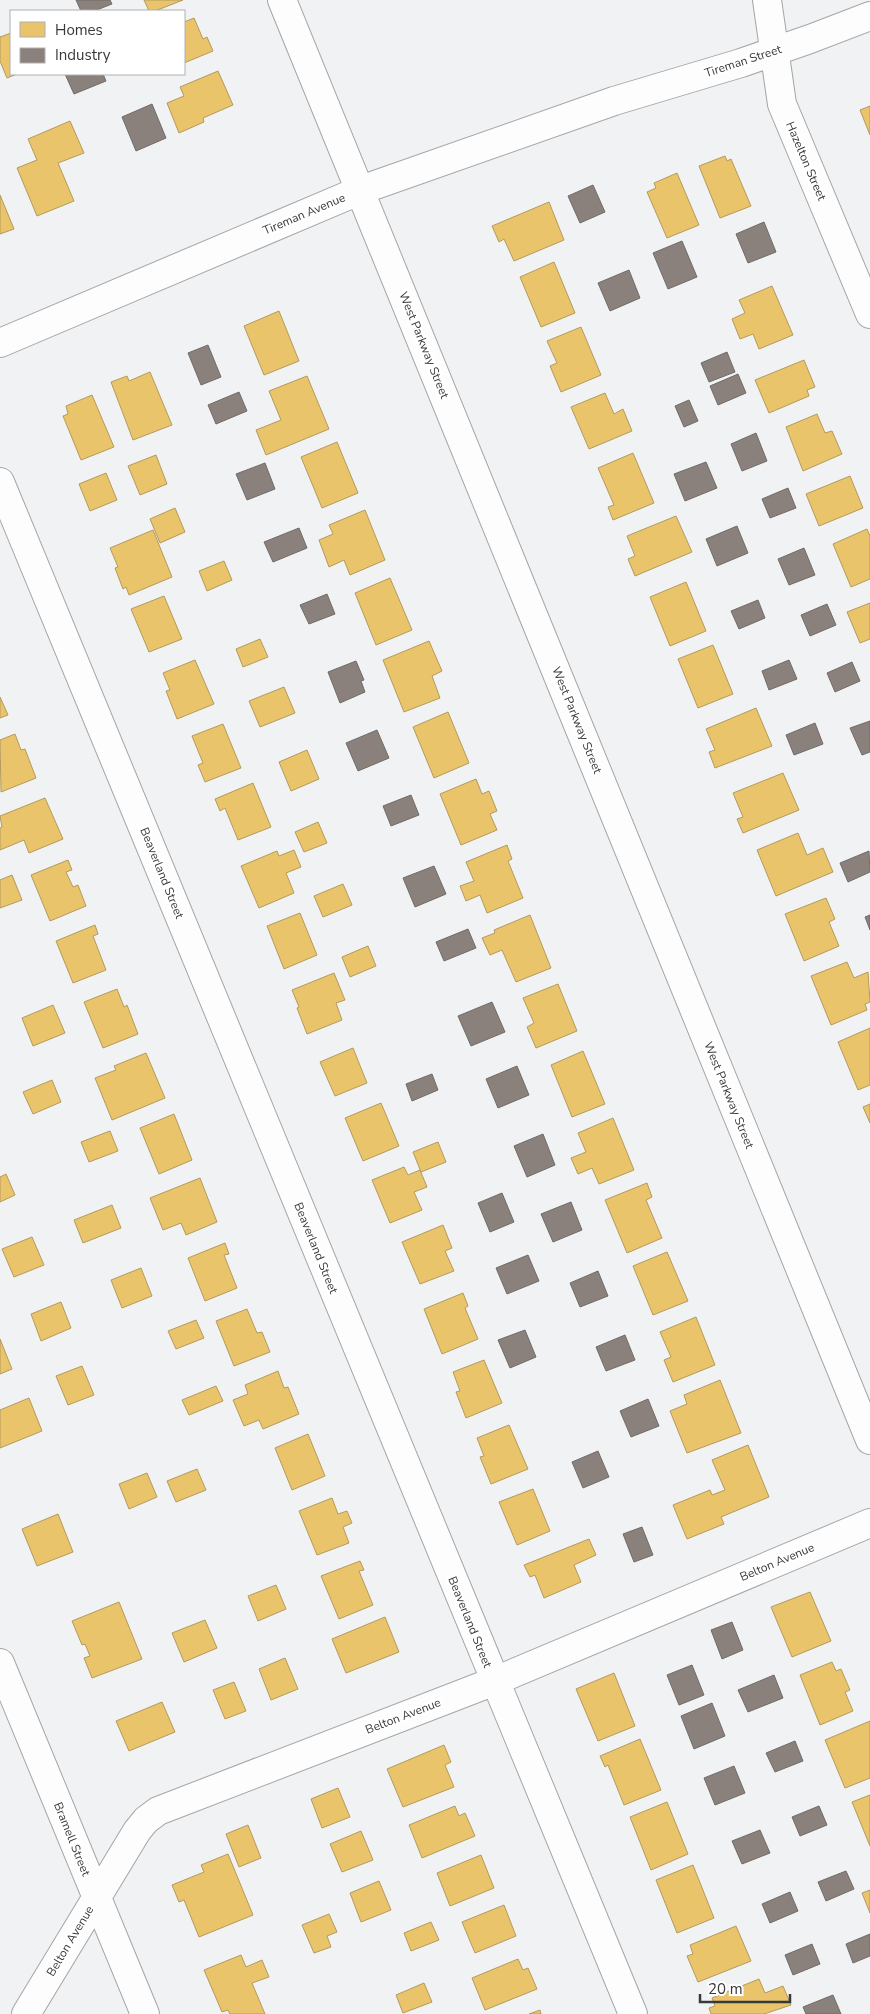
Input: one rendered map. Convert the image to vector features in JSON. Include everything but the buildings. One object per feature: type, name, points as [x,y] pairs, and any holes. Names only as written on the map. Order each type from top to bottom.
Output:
[{"type":"street","name":"West Parkway Street","points":[[282,0],[870,1440]]},
{"type":"street","name":"Hazelton Street","points":[[767,0],[782,104],[870,314]]},
{"type":"street","name":"Tireman Street","points":[[614,100],[775,51],[870,16]]},
{"type":"street","name":"Tireman Avenue","points":[[0,343],[361,190],[614,100]]},
{"type":"street","name":"Beaverland Street","points":[[0,482],[632,2014]]},
{"type":"street","name":"Belton Avenue","points":[[26,2014],[136,1831],[158,1811],[495,1681],[870,1523]]},
{"type":"street","name":"Bramell Street","points":[[0,1663],[145,2014]]}]
